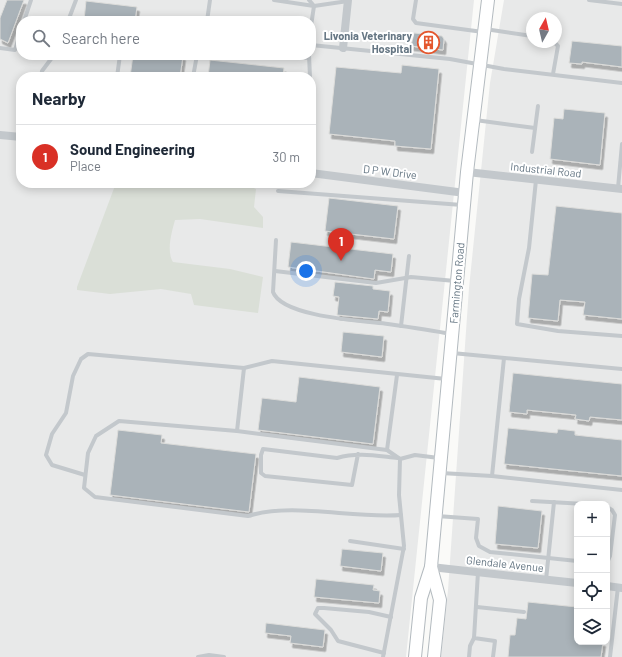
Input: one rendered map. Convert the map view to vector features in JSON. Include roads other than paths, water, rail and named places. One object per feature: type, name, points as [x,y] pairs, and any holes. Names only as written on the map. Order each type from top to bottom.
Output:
[{"type":"main road","name":"Farmington Road","points":[[415,657],[421,598],[432,567],[467,172],[488,0]]},
{"type":"main road","name":"Farmington Road","points":[[432,567],[440,600],[434,657]]},
{"type":"street","points":[[343,48],[348,0]]},
{"type":"street","points":[[0,135],[16,137]]},
{"type":"street","name":"Industrial Road","points":[[467,172],[620,189]]},
{"type":"street","name":"D P W Drive","points":[[316,174],[465,193]]},
{"type":"street","name":"Glendale Avenue","points":[[432,567],[574,583]]},
{"type":"street","points":[[610,586],[620,587]]},
{"type":"lane","points":[[26,16],[32,0]]},
{"type":"lane","points":[[70,16],[76,0]]},
{"type":"lane","points":[[208,16],[210,0]]},
{"type":"lane","points":[[274,0],[314,6],[348,0]]},
{"type":"lane","points":[[309,0],[314,6],[312,16]]},
{"type":"lane","points":[[416,0],[413,19],[416,23],[526,35]]},
{"type":"lane","points":[[589,0],[622,4]]},
{"type":"lane","points":[[316,45],[450,59],[622,83]]},
{"type":"lane","points":[[0,48],[15,50],[16,47]]},
{"type":"lane","points":[[553,74],[558,48]]},
{"type":"lane","points":[[42,72],[50,60]]},
{"type":"lane","points":[[118,72],[119,60]]},
{"type":"lane","points":[[194,72],[196,60]]},
{"type":"lane","points":[[309,60],[310,72]]},
{"type":"lane","points":[[532,152],[538,106]]},
{"type":"lane","points":[[473,120],[535,128]]},
{"type":"lane","points":[[620,189],[622,144]]},
{"type":"lane","points":[[536,180],[529,248],[519,299],[517,324],[558,331],[622,336]]},
{"type":"lane","points":[[278,191],[464,206]]},
{"type":"lane","points":[[276,240],[273,292],[275,297],[288,306],[319,315],[453,334]]},
{"type":"lane","points":[[401,326],[409,256]]},
{"type":"lane","points":[[275,271],[376,283],[407,277],[458,281]]},
{"type":"lane","points":[[451,352],[622,369]]},
{"type":"lane","points":[[85,475],[52,465],[46,455],[52,434],[66,412],[74,376],[81,359],[88,354],[244,368],[272,361],[397,375],[449,379]]},
{"type":"lane","points":[[492,476],[504,358]]},
{"type":"lane","points":[[237,431],[244,368]]},
{"type":"lane","points":[[387,450],[397,375]]},
{"type":"lane","points":[[400,459],[387,450],[237,431],[119,420],[96,436],[88,453],[84,488],[95,497],[248,516],[261,512],[296,511],[381,517],[401,515]]},
{"type":"lane","points":[[358,454],[352,485],[265,476],[260,473],[261,455],[263,449],[337,458],[358,454],[400,459],[415,455],[442,458]]},
{"type":"lane","points":[[391,617],[351,610],[324,608],[318,608],[315,614],[331,630],[338,641],[383,655],[391,617],[404,549],[399,496],[400,459]]},
{"type":"lane","points":[[440,473],[492,476],[622,490]]},
{"type":"lane","points":[[532,501],[574,503]]},
{"type":"lane","points":[[546,580],[554,502]]},
{"type":"lane","points":[[610,509],[615,515],[610,556]]},
{"type":"lane","points":[[436,516],[478,519],[476,538],[479,546],[490,552],[574,561]]},
{"type":"lane","points":[[350,541],[404,549]]},
{"type":"lane","points":[[469,657],[474,638],[478,572]]},
{"type":"lane","points":[[610,657],[620,587]]},
{"type":"lane","points":[[477,607],[524,612]]},
{"type":"lane","points":[[474,638],[495,641],[493,657]]},
{"type":"lane","points":[[198,657],[209,655],[224,657]]},
{"type":"place","name":"Livonia Veterinary Hospital","points":[[428,42]]},
{"type":"place","name":"Sound Engineering","points":[[341,261]]}]
